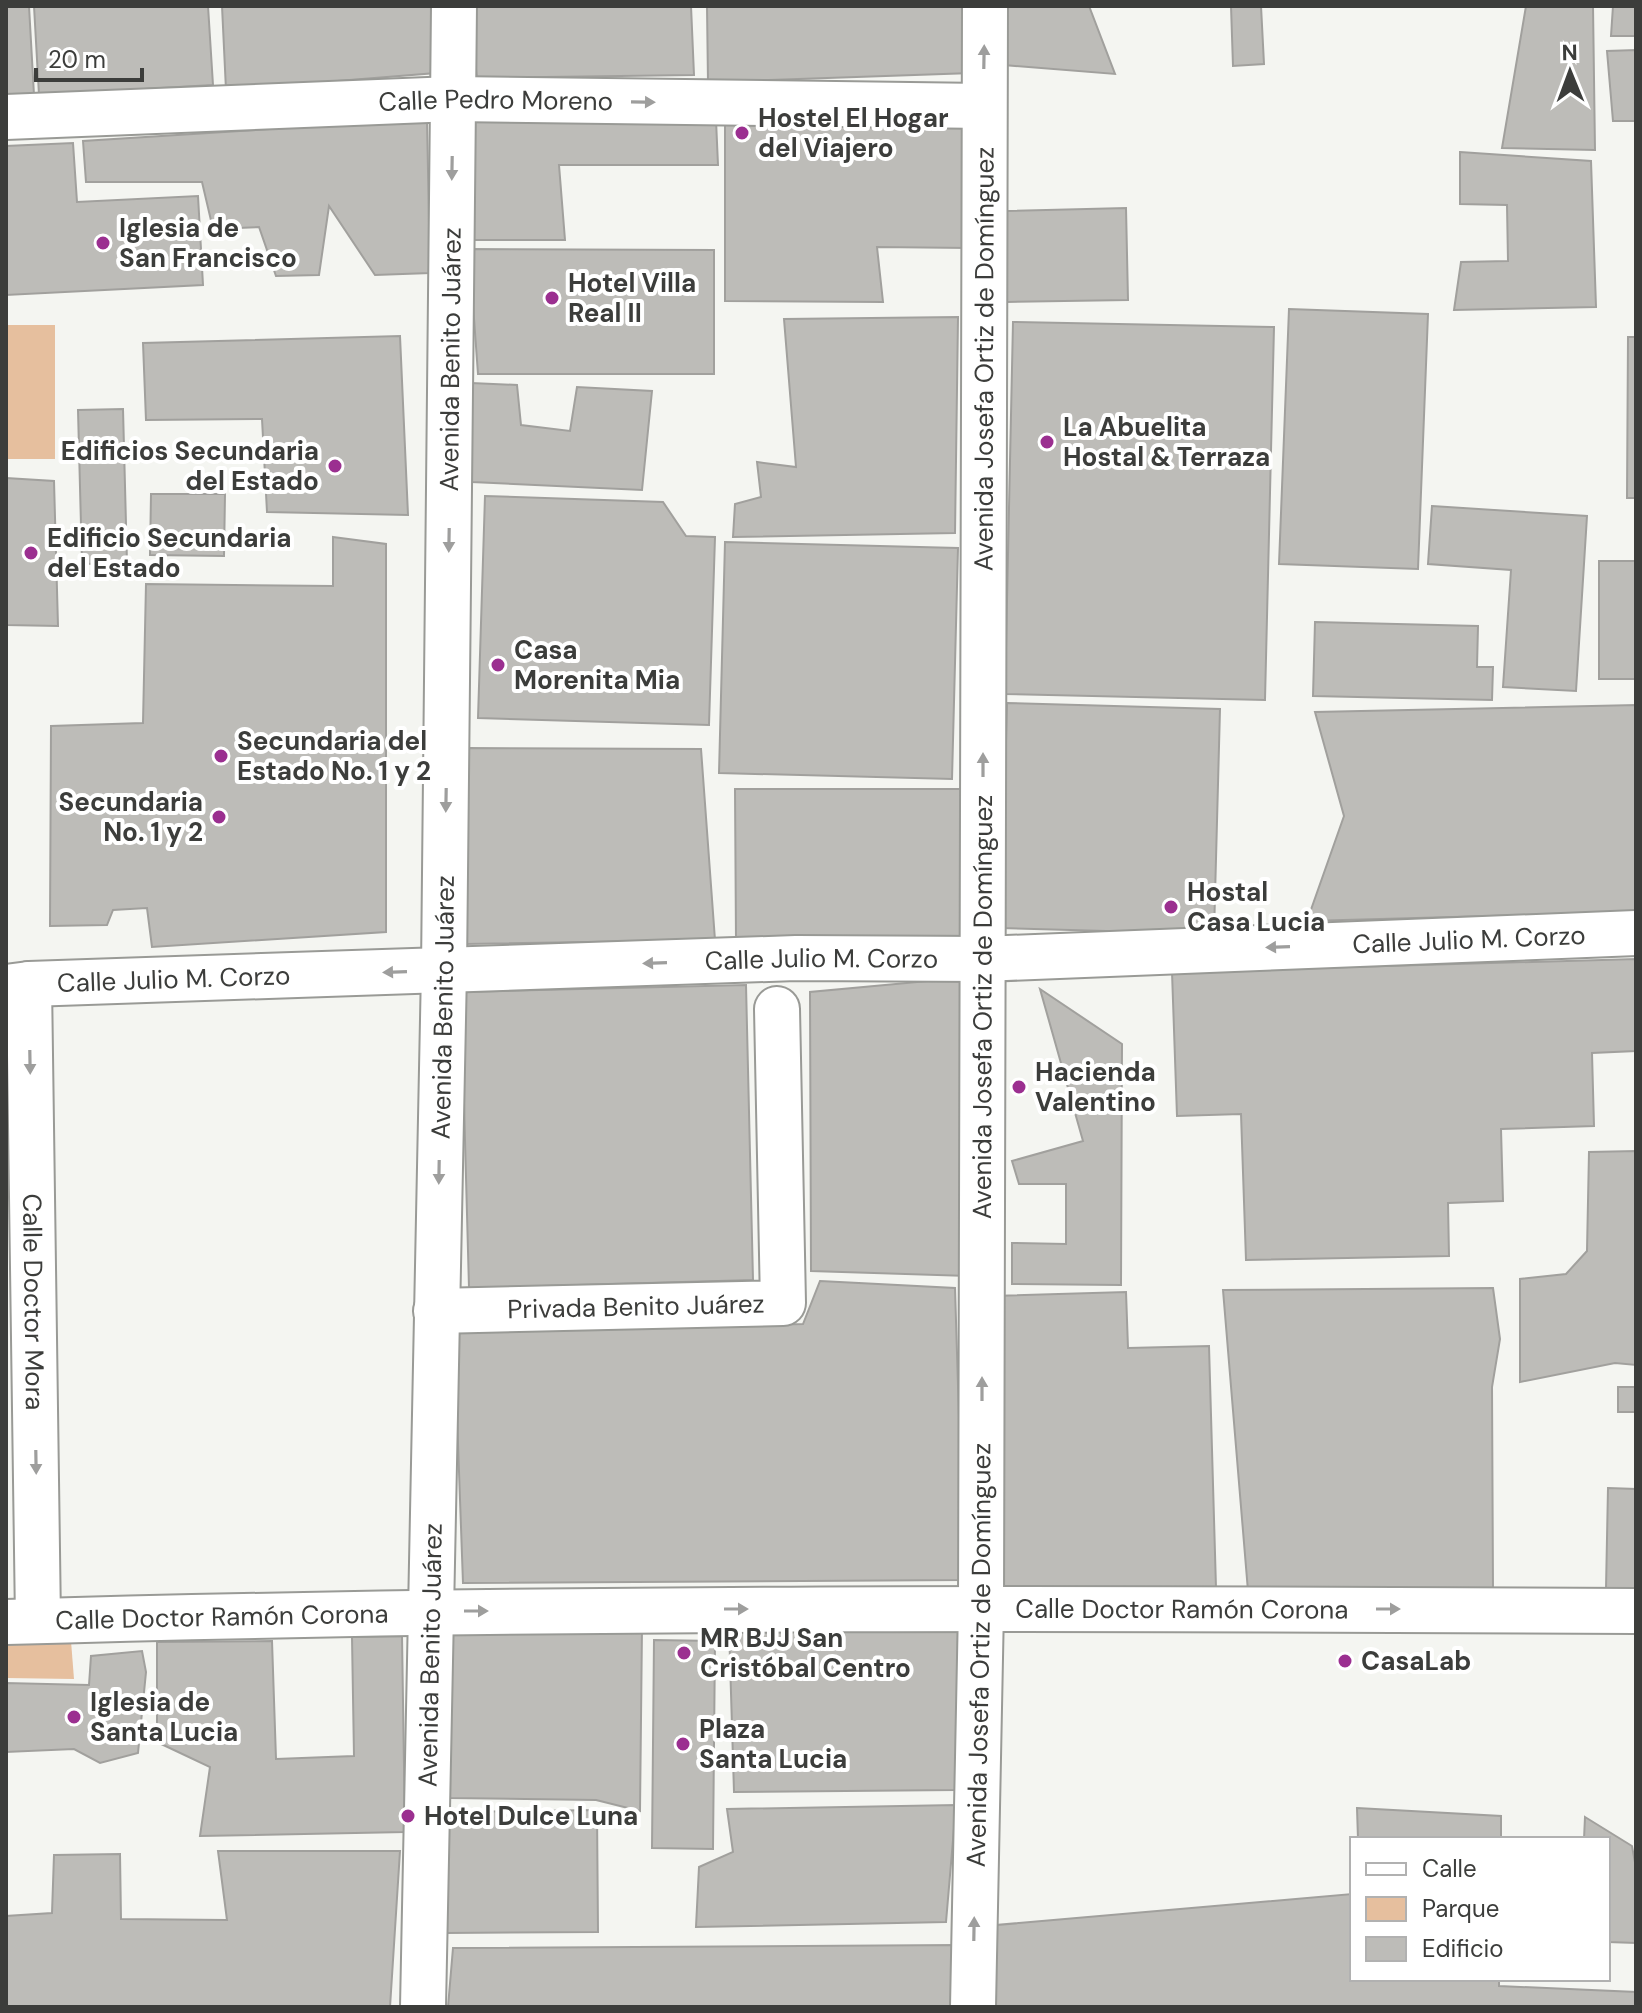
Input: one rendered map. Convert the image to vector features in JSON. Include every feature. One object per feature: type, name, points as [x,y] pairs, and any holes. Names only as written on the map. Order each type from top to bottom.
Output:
[{"type":"street","name":"Avenida Benito Juárez","points":[[423,2007],[444,970],[454,6]]},
{"type":"street","name":"Avenida Josefa Ortiz de Domínguez","points":[[973,2007],[981,1608],[985,6]]},
{"type":"street","name":"Calle Pedro Moreno","points":[[6,117],[453,99],[984,106]]},
{"type":"street","name":"Calle Julio M. Corzo","points":[[17,985],[796,958],[983,959],[1636,933]]},
{"type":"street","name":"Calle Doctor Mora","points":[[17,985],[22,1622]]},
{"type":"street","name":"Privada Benito Juárez","points":[[436,1311],[783,1303],[777,1009]]},
{"type":"street","name":"Calle Doctor Ramón Corona","points":[[22,1622],[431,1611],[981,1608],[1636,1611]]},
{"type":"green space","points":[[6,325],[55,325],[55,459],[6,459]]},
{"type":"green space","points":[[71,1641],[74,1679],[6,1678],[6,1642]]},
{"type":"building","points":[[6,6],[29,6],[34,95],[6,97]]},
{"type":"building","points":[[34,6],[208,6],[213,85],[39,95]]},
{"type":"building","points":[[222,6],[436,6],[436,73],[226,90]]},
{"type":"building","points":[[469,6],[691,6],[694,75],[477,78]]},
{"type":"building","points":[[707,6],[970,6],[972,73],[708,82]]},
{"type":"building","points":[[1004,6],[1089,6],[1115,74],[1004,65]]},
{"type":"building","points":[[1231,6],[1261,6],[1264,64],[1233,66]]},
{"type":"building","points":[[1526,6],[1593,6],[1595,150],[1502,148]]},
{"type":"building","points":[[1613,6],[1636,6],[1636,36],[1611,36]]},
{"type":"building","points":[[1636,50],[1636,121],[1613,121],[1607,51]]},
{"type":"building","points":[[475,116],[716,120],[718,165],[559,165],[565,240],[474,240]]},
{"type":"building","points":[[427,119],[430,273],[375,275],[329,206],[319,275],[276,276],[259,227],[213,229],[202,182],[86,182],[83,141]]},
{"type":"building","points":[[971,120],[969,248],[877,247],[883,302],[725,301],[725,121]]},
{"type":"building","name":"Iglesia de San Francisco","points":[[73,143],[77,202],[198,196],[203,285],[6,295],[6,146]]},
{"type":"building","points":[[1460,152],[1591,161],[1596,307],[1454,310],[1461,262],[1508,261],[1507,205],[1460,204]]},
{"type":"building","points":[[1126,208],[1128,300],[1007,302],[1006,211]]},
{"type":"building","points":[[469,249],[714,250],[714,374],[478,374]]},
{"type":"building","points":[[1289,309],[1428,314],[1418,569],[1279,564]]},
{"type":"building","points":[[958,317],[955,533],[733,537],[735,504],[761,497],[757,462],[796,467],[784,319]]},
{"type":"building","points":[[1013,322],[1274,327],[1265,700],[1005,694]]},
{"type":"building","name":"Edificios Secundaria del Estado","points":[[400,336],[408,515],[267,512],[262,419],[146,420],[143,343]]},
{"type":"building","points":[[1628,337],[1636,337],[1636,498],[1627,498]]},
{"type":"building","points":[[471,383],[517,385],[521,425],[570,431],[577,387],[652,391],[642,490],[472,482]]},
{"type":"building","name":"Edificio Secundaria del Estado","points":[[123,409],[127,563],[82,564],[78,410]]},
{"type":"building","name":"Edificio Secundaria del Estado","points":[[6,478],[54,481],[58,626],[6,625]]},
{"type":"building","name":"Edificio Secundaria del Estado","points":[[151,494],[225,494],[224,556],[150,555]]},
{"type":"building","points":[[485,496],[663,502],[686,536],[715,537],[709,725],[478,718]]},
{"type":"building","points":[[1432,506],[1587,516],[1576,691],[1503,687],[1511,570],[1428,564]]},
{"type":"building","name":"Secundaria No. 1 y 2","points":[[333,537],[386,544],[386,932],[152,947],[147,908],[113,910],[107,925],[50,926],[51,726],[143,723],[146,584],[333,586]]},
{"type":"building","points":[[725,542],[958,548],[952,779],[719,773]]},
{"type":"building","points":[[1599,561],[1636,561],[1636,679],[1599,679]]},
{"type":"building","points":[[1315,622],[1478,626],[1477,667],[1493,667],[1492,700],[1313,696]]},
{"type":"building","points":[[1007,703],[1220,709],[1214,934],[1001,928]]},
{"type":"building","points":[[1636,705],[1636,912],[1307,921],[1344,816],[1315,712]]},
{"type":"building","points":[[467,748],[701,749],[715,940],[465,944]]},
{"type":"building","points":[[735,789],[968,789],[968,939],[736,939]]},
{"type":"building","points":[[1636,959],[1636,1051],[1592,1053],[1594,1126],[1501,1129],[1503,1201],[1448,1203],[1449,1256],[1246,1260],[1241,1114],[1177,1116],[1172,972]]},
{"type":"building","points":[[960,978],[968,1276],[811,1271],[810,992]]},
{"type":"building","points":[[746,985],[753,1280],[469,1288],[461,992]]},
{"type":"building","points":[[1040,989],[1122,1044],[1121,1285],[1012,1284],[1012,1243],[1066,1244],[1066,1184],[1019,1184],[1012,1161],[1083,1141]]},
{"type":"building","points":[[1636,1151],[1636,1365],[1615,1363],[1520,1382],[1520,1279],[1566,1274],[1587,1251],[1589,1152]]},
{"type":"building","points":[[820,1281],[955,1288],[964,1580],[463,1583],[454,1332],[803,1324]]},
{"type":"building","points":[[1493,1288],[1500,1339],[1492,1387],[1493,1592],[1248,1591],[1223,1290]]},
{"type":"building","points":[[1126,1292],[1128,1348],[1209,1346],[1216,1588],[1001,1594],[992,1296]]},
{"type":"building","points":[[1618,1387],[1636,1387],[1636,1412],[1618,1412]]},
{"type":"building","points":[[1608,1488],[1636,1489],[1636,1589],[1606,1589]]},
{"type":"building","points":[[442,1621],[642,1627],[640,1811],[596,1800],[450,1798]]},
{"type":"building","points":[[729,1627],[958,1628],[956,1790],[734,1792]]},
{"type":"building","points":[[402,1636],[405,1832],[200,1836],[210,1767],[157,1742],[157,1642],[272,1641],[276,1759],[354,1756],[352,1637]]},
{"type":"building","name":"Plaza Santa Lucia","points":[[654,1640],[715,1641],[713,1849],[652,1848]]},
{"type":"building","name":"Iglesia de Santa Lucia","points":[[142,1651],[146,1672],[138,1753],[100,1763],[74,1749],[6,1752],[6,1683],[89,1685],[91,1656]]},
{"type":"building","points":[[956,1805],[946,1922],[696,1927],[699,1867],[733,1852],[727,1809]]},
{"type":"building","points":[[1357,1808],[1501,1816],[1501,1837],[1358,1837]]},
{"type":"building","points":[[597,1810],[598,1932],[446,1933],[444,1812]]},
{"type":"building","points":[[1585,1817],[1632,1846],[1636,1868],[1636,1943],[1610,1942],[1610,1837],[1584,1837]]},
{"type":"building","points":[[218,1851],[400,1851],[390,2007],[6,2007],[6,1916],[52,1913],[54,1855],[120,1854],[121,1919],[227,1920]]},
{"type":"building","points":[[1350,1894],[1350,1981],[1499,1981],[1499,1986],[1636,1992],[1636,2007],[986,2007],[985,1926]]},
{"type":"building","points":[[957,1945],[956,2007],[448,2007],[453,1948]]},
{"type":"place","name":"Hostel El Hogar del Viajero","points":[[742,133]]},
{"type":"place","name":"Iglesia de San Francisco","points":[[103,243]]},
{"type":"place","name":"Hotel Villa Real II","points":[[552,298]]},
{"type":"place","name":"La Abuelita Hostal & Terraza","points":[[1047,442]]},
{"type":"place","name":"Edificios Secundaria del Estado","points":[[335,466]]},
{"type":"place","name":"Edificio Secundaria del Estado","points":[[31,553]]},
{"type":"place","name":"Casa Morenita Mia","points":[[498,665]]},
{"type":"place","name":"Secundaria del Estado No. 1 y 2","points":[[221,756]]},
{"type":"place","name":"Secundaria No. 1 y 2","points":[[219,817]]},
{"type":"place","name":"Hostal Casa Lucia","points":[[1171,907]]},
{"type":"place","name":"Hacienda Valentino","points":[[1019,1087]]},
{"type":"place","name":"MR BJJ San Cristóbal Centro","points":[[684,1653]]},
{"type":"place","name":"CasaLab","points":[[1345,1661]]},
{"type":"place","name":"Iglesia de Santa Lucia","points":[[74,1717]]},
{"type":"place","name":"Plaza Santa Lucia","points":[[683,1744]]},
{"type":"place","name":"Hotel Dulce Luna","points":[[408,1816]]}]
